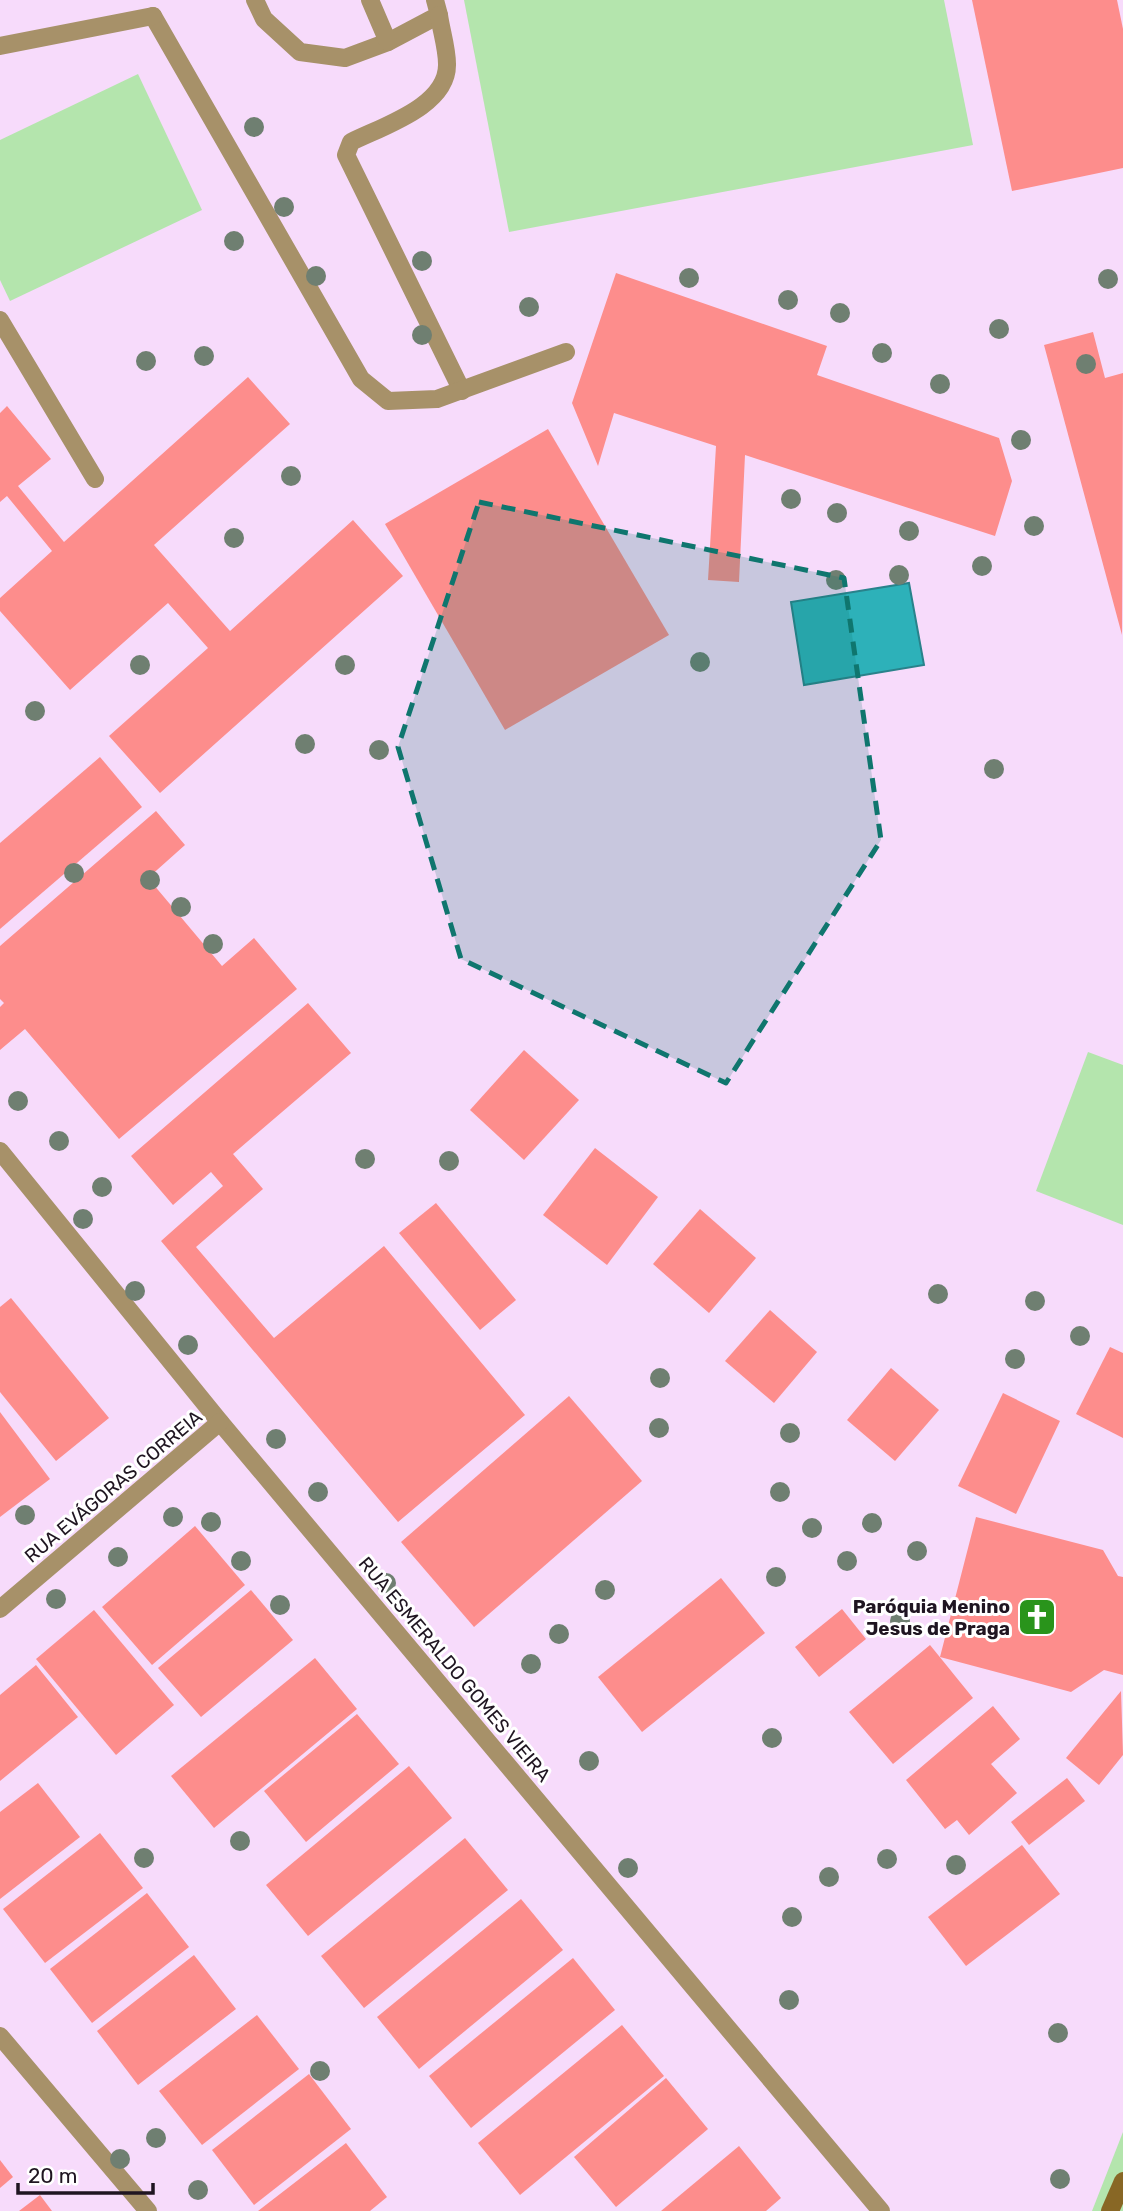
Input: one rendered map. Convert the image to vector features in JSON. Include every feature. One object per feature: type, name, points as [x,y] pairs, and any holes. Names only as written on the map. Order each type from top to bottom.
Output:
[{"type":"main road","points":[[1110,2211],[1123,2181]]},
{"type":"street","points":[[255,0],[264,19],[300,52],[345,58],[388,42],[437,7],[447,66],[438,93],[423,107],[351,142],[345,155],[461,391]]},
{"type":"street","points":[[370,0],[388,42]]},
{"type":"street","points":[[0,46],[153,16],[361,379],[388,401],[437,399],[566,352]]},
{"type":"street","points":[[0,320],[95,479]]},
{"type":"street","name":"RUA ESMERALDO GOMES VIEIRA","points":[[0,1151],[220,1422],[881,2211]]},
{"type":"street","name":"RUA EVÁGORAS CORREIA","points":[[0,1609],[220,1422]]},
{"type":"street","points":[[0,2036],[148,2211]]},
{"type":"highlighted area","points":[[479,502],[844,578],[881,840],[726,1083],[461,959],[398,747]]},
{"type":"shaded area","points":[[464,0],[944,0],[973,145],[509,232]]},
{"type":"shaded area","points":[[138,74],[202,210],[10,301],[0,280],[0,140]]},
{"type":"shaded area","points":[[909,583],[924,665],[804,685],[791,602]]},
{"type":"shaded area","points":[[1088,1052],[1123,1065],[1123,1225],[1036,1191]]},
{"type":"shaded area","points":[[1123,2132],[1123,2211],[1092,2211]]},
{"type":"building","points":[[972,0],[1117,0],[1123,29],[1123,168],[1012,191]]},
{"type":"building","points":[[616,273],[827,346],[817,375],[999,438],[1012,481],[995,536],[745,455],[739,582],[708,580],[716,446],[614,413],[598,466],[572,403]]},
{"type":"building","points":[[1093,332],[1105,378],[1123,373],[1122,635],[1044,345]]},
{"type":"building","points":[[248,377],[290,424],[154,545],[230,631],[353,520],[403,576],[160,793],[109,736],[208,648],[168,603],[70,690],[0,611],[0,598],[52,551],[7,496],[0,502],[0,413],[7,406],[51,459],[18,486],[64,542]]},
{"type":"building","points":[[548,429],[669,635],[505,730],[385,524]]},
{"type":"building","points":[[100,757],[142,807],[0,929],[0,843]]},
{"type":"building","points":[[156,811],[185,845],[148,878],[222,966],[254,938],[297,989],[119,1139],[25,1029],[0,1050],[0,1007],[4,1003],[0,999],[0,946]]},
{"type":"building","points":[[308,1003],[351,1053],[233,1154],[263,1189],[196,1247],[274,1338],[384,1246],[525,1415],[398,1522],[161,1241],[223,1186],[211,1172],[173,1205],[131,1156]]},
{"type":"building","points":[[524,1050],[579,1100],[524,1160],[470,1110]]},
{"type":"building","points":[[595,1148],[658,1197],[607,1265],[543,1215]]},
{"type":"building","points":[[436,1203],[516,1300],[480,1330],[399,1233]]},
{"type":"building","points":[[700,1209],[756,1258],[709,1313],[653,1264]]},
{"type":"building","points":[[11,1298],[109,1418],[56,1461],[0,1392],[0,1307]]},
{"type":"building","points":[[770,1310],[817,1352],[774,1403],[725,1361]]},
{"type":"building","points":[[1110,1347],[1123,1353],[1123,1438],[1076,1414]]},
{"type":"building","points":[[891,1368],[939,1410],[895,1461],[847,1420]]},
{"type":"building","points":[[1003,1393],[1060,1421],[1016,1514],[958,1486]]},
{"type":"building","points":[[569,1396],[642,1481],[474,1627],[401,1542]]},
{"type":"building","points":[[0,1412],[50,1479],[0,1517]]},
{"type":"building","name":"Paróquia Menino Jesus de Praga","points":[[976,1517],[1103,1550],[1118,1576],[1123,1577],[1123,1675],[1104,1670],[1071,1692],[940,1657]]},
{"type":"building","points":[[195,1526],[245,1585],[152,1665],[102,1607]]},
{"type":"building","points":[[721,1578],[765,1633],[642,1732],[598,1677]]},
{"type":"building","points":[[251,1590],[293,1640],[201,1717],[158,1668]]},
{"type":"building","points":[[842,1609],[866,1639],[819,1677],[795,1647]]},
{"type":"building","points":[[94,1610],[174,1705],[116,1755],[36,1659]]},
{"type":"building","points":[[930,1645],[973,1698],[893,1764],[849,1712]]},
{"type":"building","points":[[315,1658],[357,1709],[214,1828],[171,1776]]},
{"type":"building","points":[[36,1665],[78,1717],[0,1781],[0,1695]]},
{"type":"building","points":[[1121,1691],[1123,1755],[1099,1785],[1066,1758]]},
{"type":"building","points":[[993,1706],[1020,1739],[991,1764],[1017,1793],[969,1835],[957,1820],[945,1829],[906,1780]]},
{"type":"building","points":[[357,1714],[399,1764],[306,1842],[264,1791]]},
{"type":"building","points":[[409,1766],[452,1818],[308,1936],[266,1885]]},
{"type":"building","points":[[1067,1778],[1085,1801],[1029,1845],[1011,1822]]},
{"type":"building","points":[[38,1783],[80,1837],[0,1899],[0,1812]]},
{"type":"building","points":[[100,1833],[143,1888],[45,1963],[3,1909]]},
{"type":"building","points":[[465,1838],[508,1890],[364,2008],[321,1956]]},
{"type":"building","points":[[1022,1845],[1060,1894],[966,1966],[928,1917]]},
{"type":"building","points":[[147,1893],[189,1947],[92,2023],[50,1969]]},
{"type":"building","points":[[521,1899],[563,1950],[419,2069],[377,2017]]},
{"type":"building","points":[[194,1955],[236,2009],[138,2085],[97,2031]]},
{"type":"building","points":[[573,1958],[615,2010],[471,2128],[429,2076]]},
{"type":"building","points":[[257,2015],[299,2069],[202,2145],[159,2091]]},
{"type":"building","points":[[622,2025],[664,2076],[520,2195],[478,2143]]},
{"type":"building","points":[[309,2074],[351,2129],[254,2205],[212,2150]]},
{"type":"building","points":[[666,2078],[708,2129],[616,2207],[574,2157]]},
{"type":"building","points":[[346,2143],[387,2197],[370,2211],[258,2211]]},
{"type":"building","points":[[739,2146],[781,2198],[766,2211],[661,2211]]},
{"type":"building","points":[[0,2160],[13,2177],[0,2188]]},
{"type":"building","points":[[40,2195],[52,2211],[19,2211]]},
{"type":"place","name":"Paróquia Menino Jesus de Praga","points":[[1037,1617]]}]
